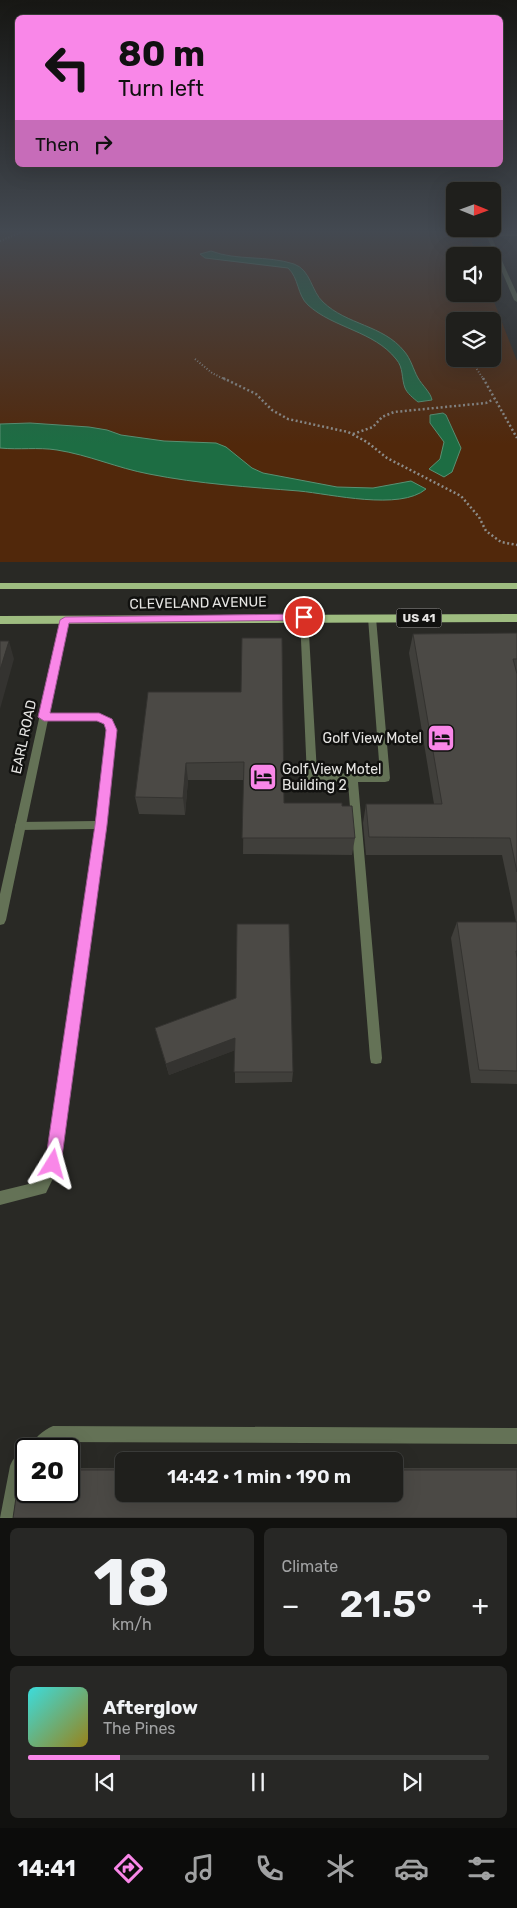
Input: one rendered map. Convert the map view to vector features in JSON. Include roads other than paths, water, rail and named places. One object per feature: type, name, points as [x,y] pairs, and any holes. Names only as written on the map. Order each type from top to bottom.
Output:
[{"type":"main road","name":"CLEVELAND AVENUE","points":[[0,586],[517,586]]},
{"type":"main road","name":"CLEVELAND AVENUE","points":[[0,620],[304,617],[517,618]]},
{"type":"street","points":[[304,617],[312,777],[385,778],[372,618]]},
{"type":"street","name":"EARL ROAD","points":[[0,920],[65,620]]},
{"type":"street","points":[[0,1198],[41,1188],[53,1164],[101,825],[112,730],[108,722],[99,717],[44,717]]},
{"type":"street","points":[[353,778],[376,1058]]},
{"type":"street","points":[[20,826],[101,825]]},
{"type":"street","points":[[49,1438],[53,1434],[517,1436]]},
{"type":"street","points":[[9,1518],[15,1483]]},
{"type":"place","name":"Golf View Motel","points":[[441,738]]},
{"type":"place","name":"Golf View Motel Building 2","points":[[263,777]]}]
